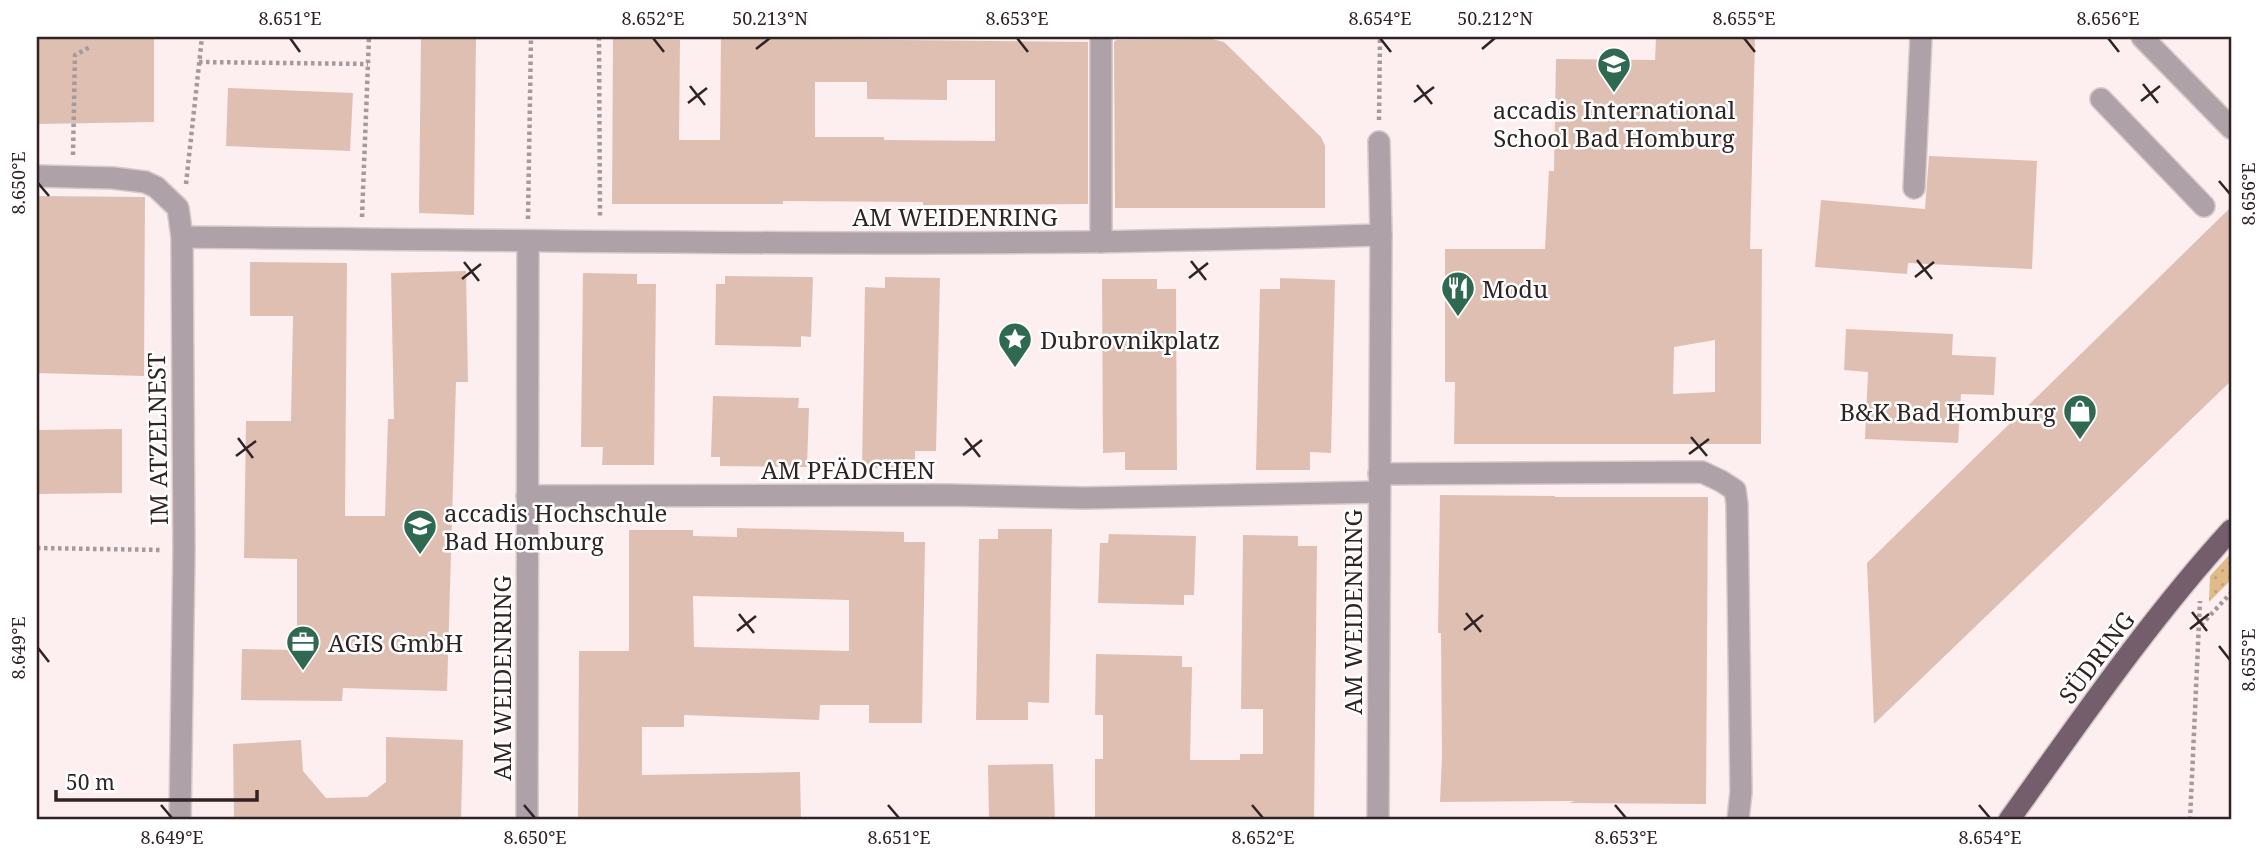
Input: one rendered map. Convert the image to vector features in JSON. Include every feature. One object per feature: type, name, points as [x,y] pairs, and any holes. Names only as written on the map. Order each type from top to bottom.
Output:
[{"type":"main road","name":"SÜDRING","points":[[2009,820],[2145,634],[2199,565],[2231,530]]},
{"type":"street","points":[[1101,37],[1101,242]]},
{"type":"street","points":[[1914,188],[1921,37]]},
{"type":"street","points":[[2142,37],[2231,128]]},
{"type":"street","points":[[2101,99],[2204,206]]},
{"type":"street","name":"AM WEIDENRING","points":[[1378,820],[1381,235],[1379,142]]},
{"type":"street","points":[[37,176],[121,178],[145,182],[156,187],[178,208]]},
{"type":"street","name":"IM ATZELNEST","points":[[178,208],[182,236],[184,551],[180,820]]},
{"type":"street","name":"AM WEIDENRING","points":[[527,820],[528,241],[1101,242],[1381,235]]},
{"type":"street","points":[[182,236],[528,241]]},
{"type":"street","name":"AM PFÄDCHEN","points":[[527,496],[947,495],[1085,498],[1379,483],[1702,472],[1735,490],[1737,504],[1741,792],[1738,820]]},
{"type":"path","points":[[178,208],[188,177],[202,37]]},
{"type":"path","points":[[361,238],[369,37]]},
{"type":"path","points":[[528,241],[531,37]]},
{"type":"path","points":[[599,37],[600,242]]},
{"type":"path","points":[[1379,142],[1380,37]]},
{"type":"path","points":[[72,177],[75,55],[90,47]]},
{"type":"path","points":[[199,62],[368,64]]},
{"type":"path","points":[[37,548],[184,551]]},
{"type":"path","points":[[2190,820],[2200,626],[2231,593]]},
{"type":"shaded area","points":[[2231,553],[2231,580],[2209,602],[2210,576]]},
{"type":"building","points":[[37,37],[154,37],[154,122],[37,124]]},
{"type":"building","points":[[421,37],[476,37],[474,215],[419,213]]},
{"type":"building","points":[[1656,37],[1755,37],[1750,249],[1762,249],[1761,444],[1454,444],[1455,382],[1445,382],[1445,249],[1545,249],[1549,171],[1554,171],[1556,59],[1655,60]],"holes":[[[1715,340],[1715,392],[1673,394],[1674,347]]]},
{"type":"building","points":[[721,38],[1088,42],[1088,204],[923,205],[923,202],[783,201],[783,204],[612,204],[613,39],[680,40],[679,140],[720,140]],"holes":[[[947,80],[995,80],[995,141],[815,137],[815,82],[867,82],[867,99],[947,100]]]},
{"type":"building","points":[[1212,39],[1224,42],[1321,137],[1325,146],[1325,208],[1115,208],[1114,42]]},
{"type":"building","points":[[228,88],[353,93],[350,151],[226,146]]},
{"type":"building","points":[[1929,156],[2037,161],[2032,269],[1908,263],[1907,274],[1815,267],[1821,200],[1925,209]]},
{"type":"building","points":[[37,196],[145,197],[144,376],[37,373]]},
{"type":"building","name":"B&K Bad Homburg","points":[[2231,207],[2231,381],[1874,724],[1867,563]]},
{"type":"building","points":[[250,262],[347,263],[345,516],[385,516],[388,419],[394,419],[391,273],[466,271],[468,382],[456,382],[447,691],[343,688],[342,701],[241,700],[242,649],[297,650],[297,559],[244,558],[246,421],[291,421],[293,316],[250,316]]},
{"type":"building","points":[[583,273],[637,274],[637,284],[656,284],[654,465],[602,465],[603,447],[581,447]]},
{"type":"building","points":[[725,276],[813,277],[811,337],[801,336],[801,347],[715,345],[716,284],[725,284]]},
{"type":"building","points":[[885,277],[940,278],[936,451],[915,451],[915,469],[862,468],[865,287],[885,288]]},
{"type":"building","points":[[1280,278],[1335,280],[1331,453],[1310,452],[1310,470],[1256,470],[1260,289],[1280,289]]},
{"type":"building","points":[[1102,279],[1157,279],[1157,289],[1176,289],[1177,470],[1125,470],[1125,452],[1103,453]]},
{"type":"building","points":[[1846,329],[1953,334],[1952,355],[1996,357],[1994,395],[1961,394],[1958,443],[1865,439],[1868,372],[1844,370]]},
{"type":"building","points":[[713,396],[799,398],[798,408],[809,408],[807,467],[720,466],[720,457],[711,457]]},
{"type":"building","points":[[122,429],[122,493],[37,494],[37,430]]},
{"type":"building","points":[[1440,495],[1708,497],[1706,804],[1440,802]]},
{"type":"building","points":[[737,528],[904,532],[904,542],[925,542],[922,723],[869,723],[869,705],[820,705],[819,720],[684,715],[684,727],[642,727],[642,775],[800,772],[801,820],[578,820],[579,651],[629,651],[629,530],[693,530],[693,536],[737,537]],"holes":[[[693,596],[849,600],[849,651],[694,647]]]},
{"type":"building","points":[[998,529],[1052,529],[1049,703],[1028,702],[1028,720],[976,720],[979,539],[998,539]]},
{"type":"building","points":[[1109,534],[1196,536],[1194,595],[1184,595],[1184,605],[1098,603],[1100,543],[1108,543]]},
{"type":"building","points":[[1243,535],[1298,536],[1298,546],[1317,546],[1314,820],[1095,820],[1095,759],[1103,759],[1103,715],[1095,715],[1096,654],[1182,656],[1182,667],[1192,667],[1190,760],[1240,760],[1240,754],[1263,754],[1263,709],[1241,709]]},
{"type":"building","points":[[386,737],[463,740],[461,820],[234,820],[233,744],[301,740],[303,771],[326,798],[367,797],[386,782]]},
{"type":"building","points":[[1053,764],[1055,820],[989,820],[988,765]]},
{"type":"place","name":"accadis International School Bad Homburg","points":[[1614,94]]},
{"type":"place","name":"Modu","points":[[1458,318]]},
{"type":"place","name":"Dubrovnikplatz","points":[[1015,369]]},
{"type":"place","name":"B&K Bad Homburg","points":[[2080,441]]},
{"type":"place","name":"accadis Hochschule Bad Homburg","points":[[420,556]]},
{"type":"place","name":"AGIS GmbH","points":[[303,672]]}]
